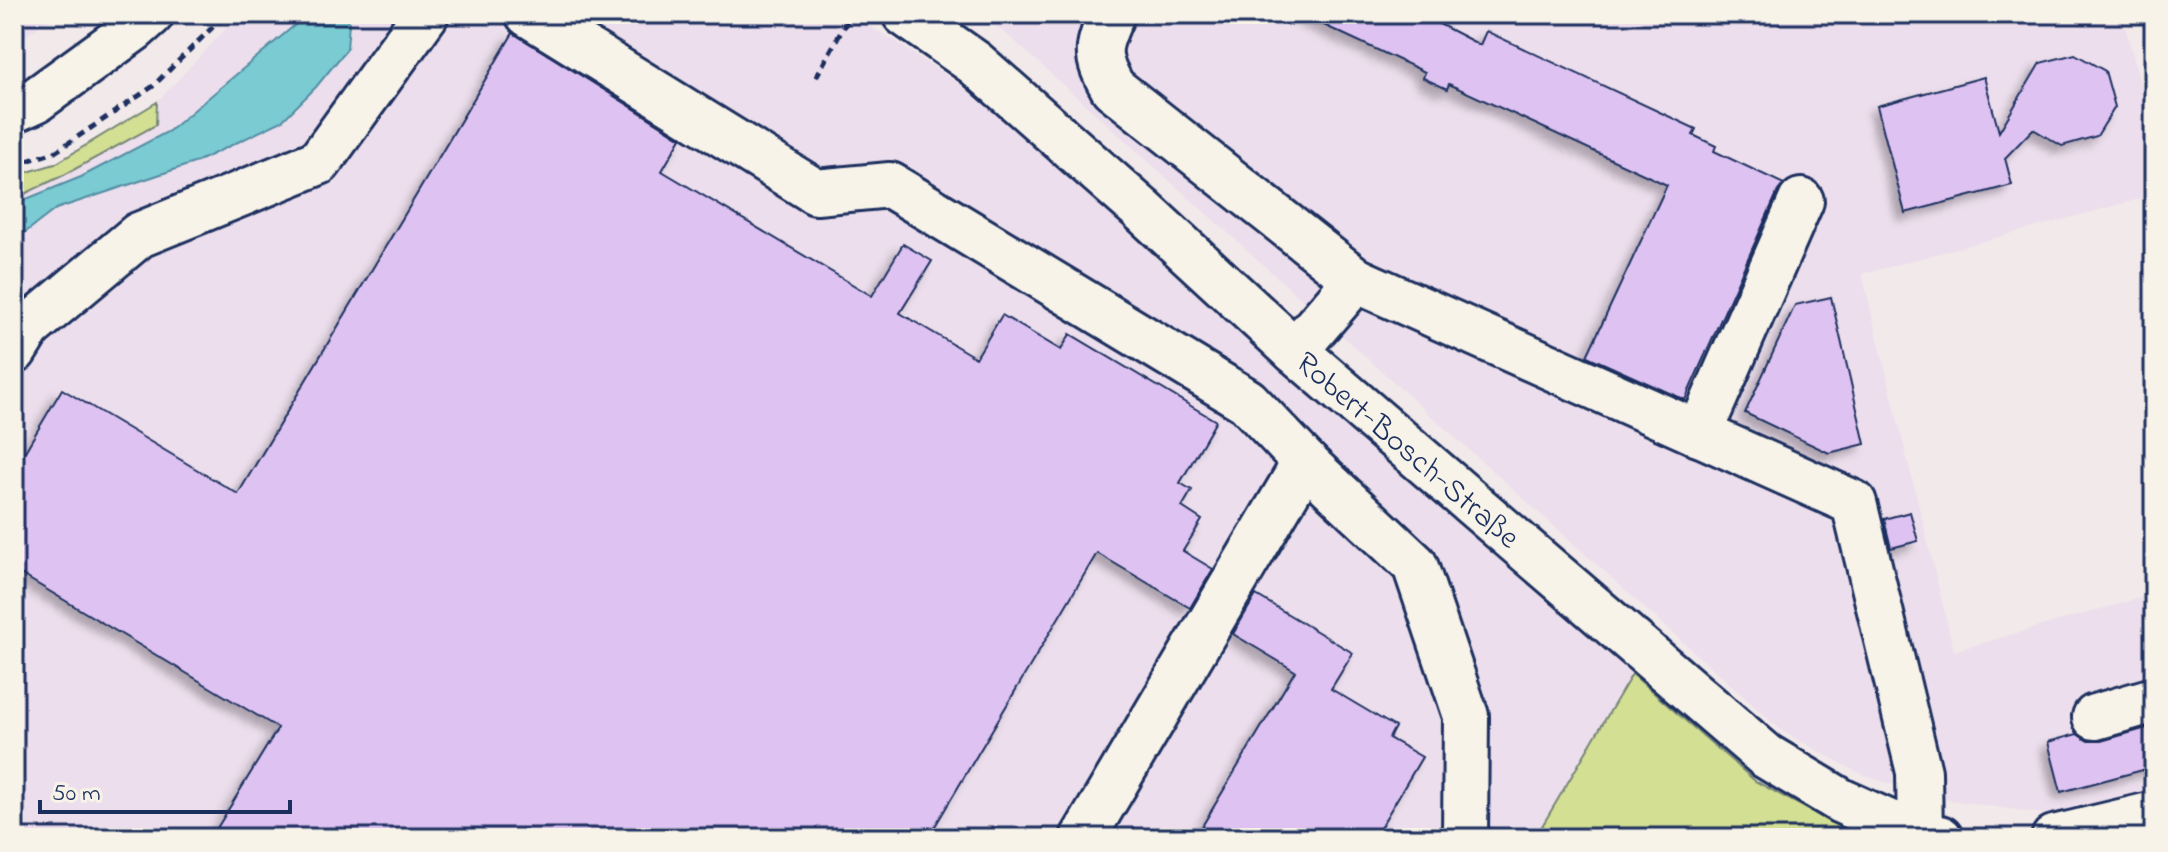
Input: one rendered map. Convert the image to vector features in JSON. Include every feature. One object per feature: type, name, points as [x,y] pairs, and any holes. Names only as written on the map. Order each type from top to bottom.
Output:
[{"type":"street","points":[[14,110],[36,100],[151,14]]},
{"type":"street","points":[[14,351],[29,327],[139,235],[319,162],[426,14]]},
{"type":"street","points":[[528,14],[816,192],[890,185],[1247,401],[1305,462],[1415,565],[1466,716],[1465,838]]},
{"type":"street","points":[[1112,14],[1099,43],[1101,67],[1113,88],[1356,280],[1854,503],[1919,772],[1927,838]]},
{"type":"street","name":"Robert-Bosch-Straße","points":[[927,20],[1141,209],[1295,351],[1766,756],[1841,801],[1927,838]]},
{"type":"street","points":[[1699,434],[1801,201]]},
{"type":"street","points":[[1295,351],[1356,280]]},
{"type":"street","points":[[1083,838],[1305,462]]},
{"type":"street","points":[[2095,717],[2154,700]]},
{"type":"street","points":[[2054,838],[2154,814]]},
{"type":"path","points":[[14,165],[55,152],[152,87],[226,14]]},
{"type":"path","points":[[816,77],[851,14]]},
{"type":"shaded area","points":[[14,14],[57,14],[14,44]]},
{"type":"shaded area","points":[[240,14],[849,14],[962,86],[1059,160],[1632,674],[1535,838],[14,838],[14,199],[156,125],[157,102]]},
{"type":"shaded area","points":[[979,14],[2122,14],[2154,136],[2154,195],[1862,274],[1954,651],[2154,594],[2154,792],[2063,817],[1924,796],[1855,771],[1782,731],[1010,37]]},
{"type":"green space","points":[[157,102],[156,125],[14,199],[14,176],[55,164]]},
{"type":"green space","points":[[1632,674],[1755,781],[1833,823],[1878,838],[1535,838]]},
{"type":"water","points":[[308,14],[347,14],[347,49],[316,87],[282,121],[194,163],[56,209],[14,241],[14,204],[81,177],[169,131]]},
{"type":"building","points":[[1300,14],[1420,14],[1480,45],[1486,31],[1696,129],[1693,135],[1716,146],[1714,151],[1784,184],[1778,191],[1685,400],[1587,356],[1667,185],[1449,84],[1447,89],[1423,78],[1425,72]]},
{"type":"building","points":[[513,33],[681,138],[662,171],[872,296],[903,244],[932,261],[900,313],[976,358],[1002,315],[1061,350],[1070,334],[1216,421],[1180,483],[1192,490],[1182,507],[1202,520],[1183,551],[1213,569],[1190,608],[1097,553],[928,838],[211,838],[278,728],[14,570],[14,470],[62,389],[238,494]]},
{"type":"building","points":[[2075,54],[2105,71],[2115,107],[2097,136],[2062,146],[2033,129],[2005,158],[2012,185],[1905,213],[1877,106],[1984,77],[1999,132],[2040,63]]},
{"type":"building","points":[[1831,297],[1865,444],[1829,453],[1745,413],[1795,305]]},
{"type":"building","points":[[1910,512],[1918,541],[1891,548],[1884,519]]},
{"type":"building","points":[[1256,595],[1353,653],[1331,689],[1395,727],[1389,738],[1422,757],[1374,838],[1195,838],[1295,671],[1233,634]]},
{"type":"building","points":[[2154,726],[2154,767],[2061,792],[2048,742],[2077,734],[2088,741],[2101,741]]}]
